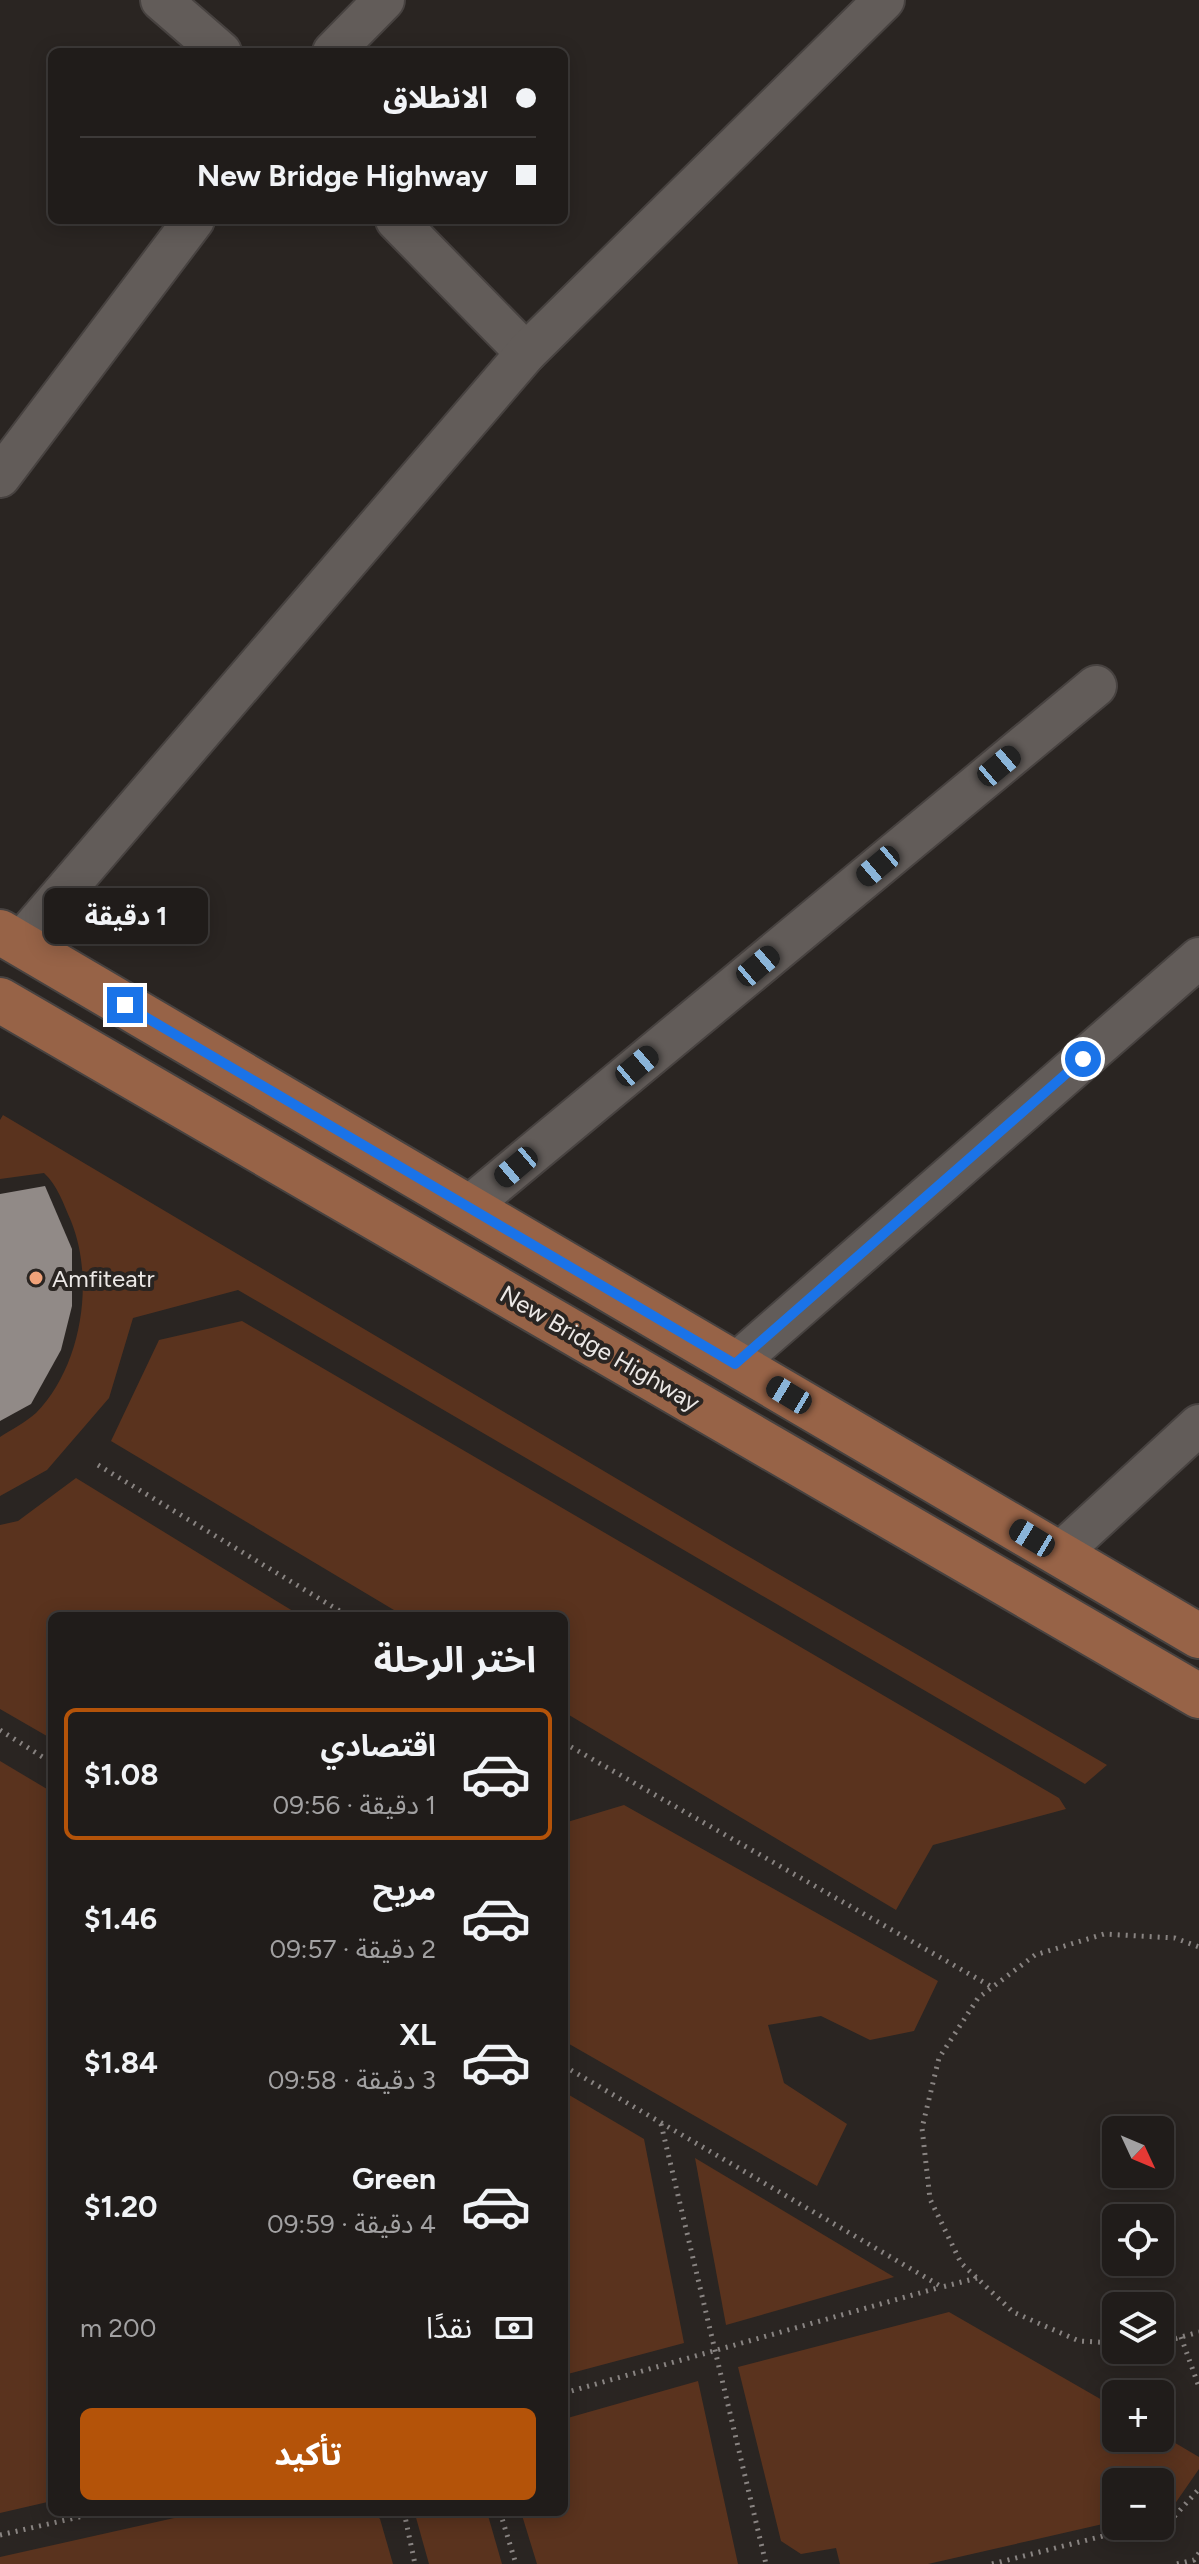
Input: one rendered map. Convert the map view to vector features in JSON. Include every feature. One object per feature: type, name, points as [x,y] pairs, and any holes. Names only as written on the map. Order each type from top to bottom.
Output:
[{"type":"main road","points":[[10,938],[1199,1636]]},
{"type":"main road","name":"New Bridge Highway","points":[[0,1000],[1199,1696]]},
{"type":"street","points":[[161,0],[216,48]]},
{"type":"street","points":[[337,48],[384,0]]},
{"type":"street","points":[[10,938],[526,353],[884,0]]},
{"type":"street","points":[[0,477],[191,224]]},
{"type":"street","points":[[400,224],[526,353]]},
{"type":"street","points":[[468,1207],[1096,686]]},
{"type":"street","points":[[735,1364],[1199,958]]},
{"type":"street","points":[[1059,1554],[1199,1425]]},
{"type":"path","points":[[98,1465],[341,1612]]},
{"type":"path","points":[[0,1730],[48,1760]]},
{"type":"path","points":[[568,1745],[992,1987]]},
{"type":"path","points":[[1102,2342],[1079,2341],[1013,2312],[961,2263],[930,2199],[922,2128],[939,2058],[978,1998],[1035,1955],[1104,1934],[1175,1938],[1199,1947]]},
{"type":"path","points":[[568,2068],[942,2287]]},
{"type":"path","points":[[661,2123],[766,2564]]},
{"type":"path","points":[[568,2392],[977,2278]]},
{"type":"path","points":[[1174,2339],[1199,2332]]},
{"type":"path","points":[[1181,2337],[1199,2387]]},
{"type":"path","points":[[1174,2517],[1199,2489]]},
{"type":"path","points":[[0,2535],[83,2516]]},
{"type":"path","points":[[405,2516],[415,2564]]},
{"type":"path","points":[[501,2516],[516,2564]]},
{"type":"path","points":[[992,2564],[1102,2536]]},
{"type":"path","points":[[1177,2564],[1194,2560],[1199,2553]]},
{"type":"shaded area","points":[[3,1115],[732,1547],[1107,1765],[1085,1784],[238,1290],[133,1318],[109,1398],[47,1470],[0,1496],[0,1437],[36,1413],[52,1394],[74,1347],[83,1295],[78,1244],[53,1183],[44,1173],[0,1179],[0,1120]]},
{"type":"shaded area","points":[[242,1321],[1059,1798],[1066,1809],[933,1845],[896,1910],[568,1714],[568,1612],[397,1612],[111,1441],[159,1340]]},
{"type":"shaded area","points":[[76,1478],[294,1612],[48,1612],[48,1737],[0,1709],[0,1525],[18,1521]]},
{"type":"shaded area","points":[[0,1761],[48,1790],[48,2502],[0,2513]]},
{"type":"shaded area","points":[[624,1805],[938,1981],[914,2031],[870,2040],[821,2016],[768,2025],[784,2083],[847,2124],[817,2186],[568,2043],[568,1822]]},
{"type":"shaded area","points":[[568,2094],[644,2139],[684,2343],[568,2374]]},
{"type":"shaded area","points":[[695,2158],[894,2277],[726,2325]]},
{"type":"shaded area","points":[[949,2312],[1102,2400],[1102,2452],[1174,2452],[1174,2442],[1199,2457],[1199,2469],[1174,2505],[1174,2468],[1102,2468],[1102,2524],[928,2564],[840,2564],[836,2548],[801,2554],[781,2541],[738,2367]]},
{"type":"shaded area","points":[[698,2381],[738,2564],[537,2564],[522,2516],[568,2516],[568,2418]]},
{"type":"shaded area","points":[[183,2516],[377,2516],[393,2564],[0,2564],[0,2557]]},
{"type":"shaded area","points":[[416,2516],[488,2516],[502,2564],[429,2564]]},
{"type":"building","name":"Amfiteatr","points":[[45,1186],[72,1249],[72,1306],[61,1350],[31,1404],[0,1421],[0,1194]]},
{"type":"place","name":"Amfiteatr","points":[[36,1278]]},
{"type":"route","points":[[125,1005],[735,1364],[1083,1059]]}]
